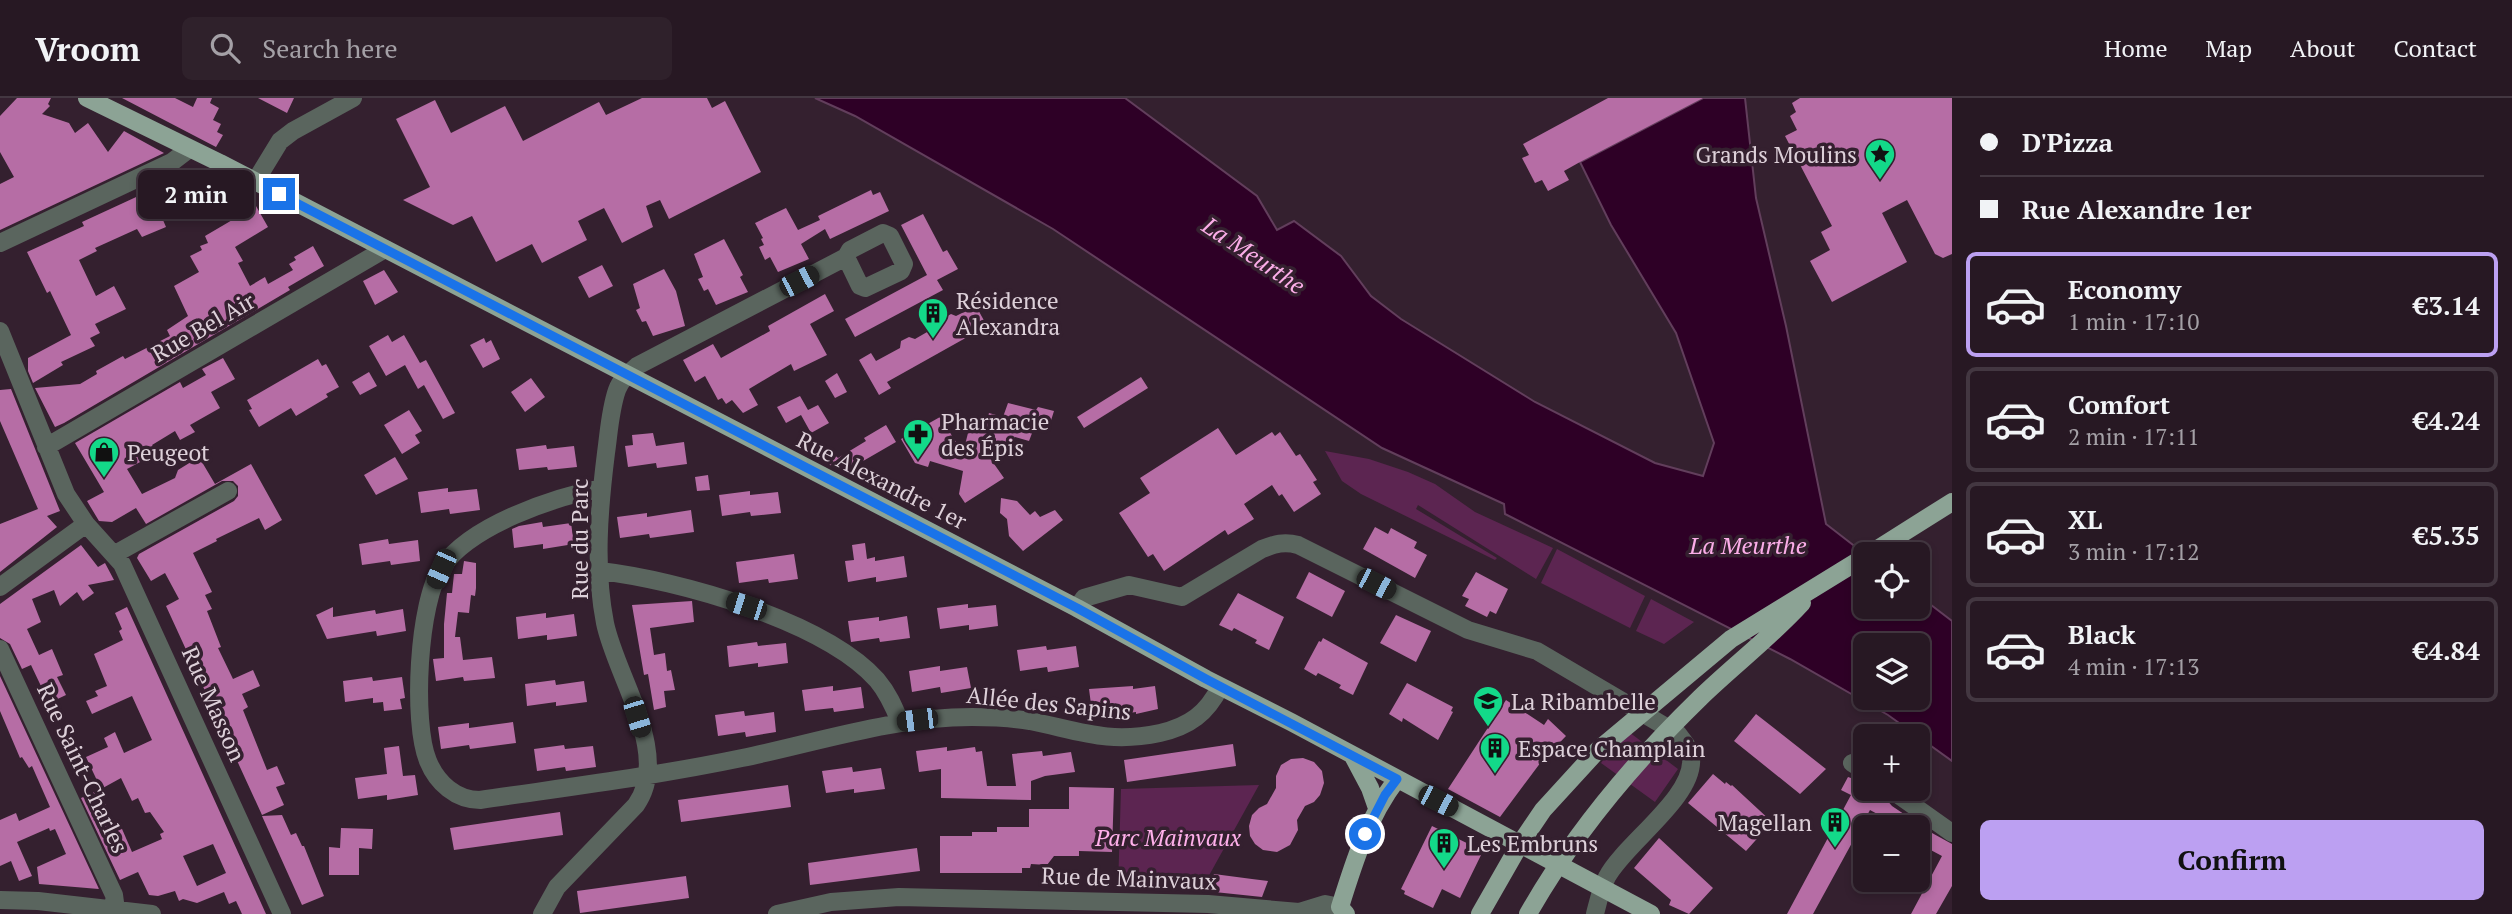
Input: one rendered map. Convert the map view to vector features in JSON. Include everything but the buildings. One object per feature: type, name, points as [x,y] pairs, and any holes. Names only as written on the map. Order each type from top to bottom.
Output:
[{"type":"main road","name":"Rue Alexandre 1er","points":[[87,98],[255,182],[1077,608],[1220,687],[1651,914]]},
{"type":"main road","points":[[1889,542],[1952,502]]},
{"type":"main road","points":[[1480,914],[1543,810],[1597,751],[1731,639],[1853,565]]},
{"type":"main road","points":[[1528,914],[1546,882],[1585,825],[1626,774],[1703,695],[1782,624],[1816,587]]},
{"type":"main road","points":[[1353,756],[1377,808]]},
{"type":"main road","name":"Rue de Mainvaux","points":[[1343,910],[1354,861],[1377,808],[1397,779]]},
{"type":"street","points":[[255,182],[280,141],[353,98]]},
{"type":"street","points":[[0,243],[173,162],[188,149]]},
{"type":"street","name":"Rue Bel Air","points":[[46,447],[384,249]]},
{"type":"street","points":[[626,375],[638,366],[846,257]]},
{"type":"street","name":"Rue Masson","points":[[0,331],[66,494],[86,524],[122,564],[282,914]]},
{"type":"street","name":"Rue du Parc","points":[[626,375],[618,388],[614,404],[602,488],[600,571],[607,629],[644,740],[649,775]]},
{"type":"street","name":"Allée des Sapins","points":[[602,488],[577,493],[514,514],[465,545],[441,569],[429,603],[421,658],[420,726],[428,763],[443,785],[461,797],[471,800],[649,775],[778,751],[900,722],[960,717],[1012,719],[1088,735],[1130,738],[1167,731],[1193,722],[1213,701],[1220,687]]},
{"type":"street","points":[[115,554],[228,491]]},
{"type":"street","points":[[0,587],[86,524]]},
{"type":"street","points":[[1077,608],[1084,598],[1129,585],[1182,597],[1262,549],[1287,542],[1468,630],[1537,651],[1678,734],[1688,748],[1691,766],[1687,777],[1671,803],[1606,878],[1595,914]]},
{"type":"street","points":[[600,571],[698,592],[755,610],[826,641],[863,667],[885,691],[900,722]]},
{"type":"street","points":[[1094,618],[1109,591]]},
{"type":"street","name":"Rue Saint-Charles","points":[[0,649],[114,895],[116,910]]},
{"type":"street","points":[[542,914],[557,887],[636,805],[645,791],[649,775]]},
{"type":"street","points":[[1907,801],[1952,833]]},
{"type":"street","name":"Rue de Mainvaux","points":[[777,914],[831,902],[899,897],[1208,904],[1299,912],[1325,904],[1343,910]]},
{"type":"street","points":[[0,900],[38,901],[152,914]]},
{"type":"green space","points":[[1325,451],[1369,459],[1408,472],[1435,484],[1475,512],[1553,548],[1536,579],[1418,505],[1416,509],[1497,558],[1495,560],[1361,494],[1342,481]]},
{"type":"green space","points":[[1557,549],[1645,596],[1630,628],[1541,583]]},
{"type":"green space","points":[[1651,599],[1694,622],[1664,644],[1636,631]]},
{"type":"green space","points":[[1625,729],[1678,769],[1655,802],[1601,763]]},
{"type":"green space","name":"Parc Mainvaux","points":[[1259,785],[1201,890],[1187,881],[1180,889],[1118,888],[1121,789]]},
{"type":"water","name":"La Meurthe","points":[[815,98],[1125,98],[1257,196],[1277,230],[1294,221],[1341,256],[1371,296],[1401,319],[1535,402],[1655,463],[1703,476],[1714,443],[1676,333],[1611,225],[1580,162],[1703,98],[1745,98],[1756,198],[1786,326],[1826,524],[1853,545],[1853,619],[1930,619],[1930,604],[1952,621],[1952,761],[1930,745],[1930,724],[1901,724],[1879,710],[1930,710],[1930,633],[1853,633],[1853,695],[1790,659],[1505,514],[1504,504],[1382,448],[1053,229],[855,116]]},
{"type":"place","name":"Grands Moulins","points":[[1880,181]]},
{"type":"place","name":"Résidence Alexandra","points":[[933,340]]},
{"type":"place","name":"Pharmacie des Épis","points":[[918,461]]},
{"type":"place","name":"Peugeot","points":[[104,479]]},
{"type":"place","name":"La Ribambelle","points":[[1488,728]]},
{"type":"place","name":"Espace Champlain","points":[[1495,775]]},
{"type":"place","name":"Magellan","points":[[1835,849]]},
{"type":"place","name":"Les Embruns","points":[[1444,870]]},
{"type":"route","points":[[279,194],[1077,608],[1397,779],[1373,815],[1365,834]]}]
